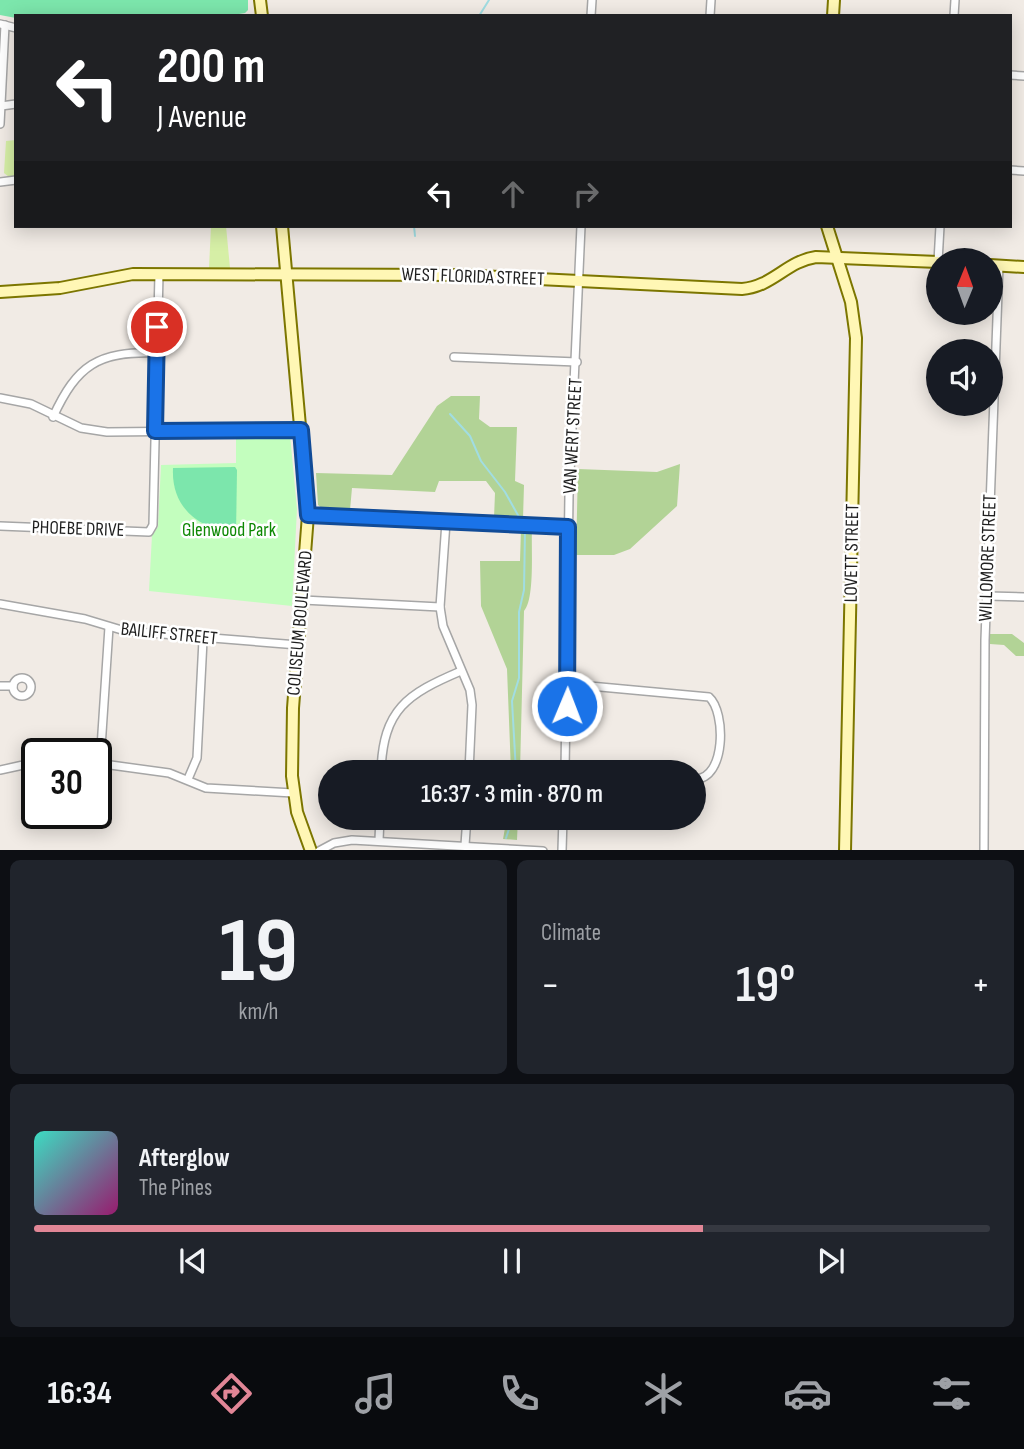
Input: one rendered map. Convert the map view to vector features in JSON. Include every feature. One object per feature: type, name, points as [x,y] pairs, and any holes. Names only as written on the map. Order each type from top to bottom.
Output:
[{"type":"main road","name":"COLISEUM BOULEVARD","points":[[282,228],[308,515],[293,708],[293,793],[311,850]]},
{"type":"main road","name":"LOVETT STREET","points":[[828,228],[850,302],[856,338],[845,850]]},
{"type":"main road","name":"WEST FLORIDA STREET","points":[[0,292],[60,288],[117,275],[159,274],[458,275],[748,288],[767,284],[797,261],[837,257],[926,261]]},
{"type":"main road","points":[[1003,266],[1024,267]]},
{"type":"street","points":[[0,124],[3,25]]},
{"type":"street","name":"VAN WERT STREET","points":[[565,760],[568,527],[581,228]]},
{"type":"street","points":[[939,248],[940,228]]},
{"type":"street","points":[[155,431],[159,274]]},
{"type":"street","name":"WILLOMORE STREET","points":[[984,850],[994,326]]},
{"type":"street","points":[[53,417],[65,391],[79,372],[97,360],[125,352],[156,353]]},
{"type":"street","points":[[454,357],[577,362]]},
{"type":"street","points":[[0,398],[31,404],[53,417],[81,428],[107,432],[301,430]]},
{"type":"street","name":"PHOEBE DRIVE","points":[[0,526],[149,532],[153,525],[155,431]]},
{"type":"street","points":[[308,515],[568,527]]},
{"type":"street","points":[[446,522],[440,607],[443,626],[472,705],[470,760]]},
{"type":"street","points":[[988,596],[1024,597]]},
{"type":"street","points":[[303,600],[440,607]]},
{"type":"street","name":"BAILIFF STREET","points":[[0,604],[85,619],[109,627],[203,640],[298,645]]},
{"type":"street","points":[[100,738],[109,627]]},
{"type":"street","points":[[188,779],[197,758],[203,640]]},
{"type":"street","points":[[383,760],[386,732],[402,703],[413,693],[461,671]]},
{"type":"street","points":[[568,684],[705,696],[719,710],[718,763],[706,776]]},
{"type":"street","points":[[0,686],[13,686]]},
{"type":"street","points":[[0,770],[21,765]]},
{"type":"street","points":[[112,765],[188,779],[206,788],[293,793]]},
{"type":"street","points":[[379,830],[379,840]]},
{"type":"street","points":[[466,845],[467,830]]},
{"type":"street","points":[[562,850],[563,830]]},
{"type":"street","points":[[319,850],[343,841],[379,840],[543,850]]},
{"type":"green space","points":[[0,0],[248,0],[248,10],[239,14],[14,14],[14,18],[0,15]]},
{"type":"green space","points":[[14,140],[14,176],[9,177],[4,173],[6,141]]},
{"type":"green space","points":[[211,228],[226,228],[230,268],[209,268]]},
{"type":"green space","points":[[451,396],[480,396],[479,419],[490,427],[517,427],[515,481],[524,485],[523,519],[494,518],[495,493],[486,481],[439,481],[435,492],[352,488],[350,510],[323,509],[318,505],[316,473],[392,475],[437,406]]},
{"type":"green space","name":"Glenwood Park","points":[[236,435],[290,435],[297,509],[292,606],[149,591],[152,535],[158,527],[161,465],[236,463]]},
{"type":"green space","points":[[680,464],[677,506],[630,549],[614,555],[576,555],[578,469],[657,472]]},
{"type":"green space","points":[[235,467],[236,534],[210,527],[190,514],[177,494],[173,468]]},
{"type":"green space","points":[[521,529],[532,530],[530,596],[524,611],[520,760],[511,760],[507,669],[481,606],[480,561],[520,561]]},
{"type":"green space","points":[[990,634],[1012,634],[1024,643],[1024,656],[1016,656],[1004,645],[990,644]]},
{"type":"green space","points":[[505,830],[517,830],[517,840],[503,839]]},
{"type":"waterway","points":[[480,14],[489,0]]},
{"type":"waterway","points":[[414,228],[415,236]]},
{"type":"waterway","points":[[450,414],[470,436],[481,461],[505,492],[519,517]]},
{"type":"waterway","points":[[515,760],[512,701],[519,678],[519,612],[524,590],[525,530]]},
{"type":"waterway","points":[[506,838],[509,830]]},
{"type":"route","points":[[157,327],[155,431],[301,430],[308,515],[568,527],[567,706]]}]
